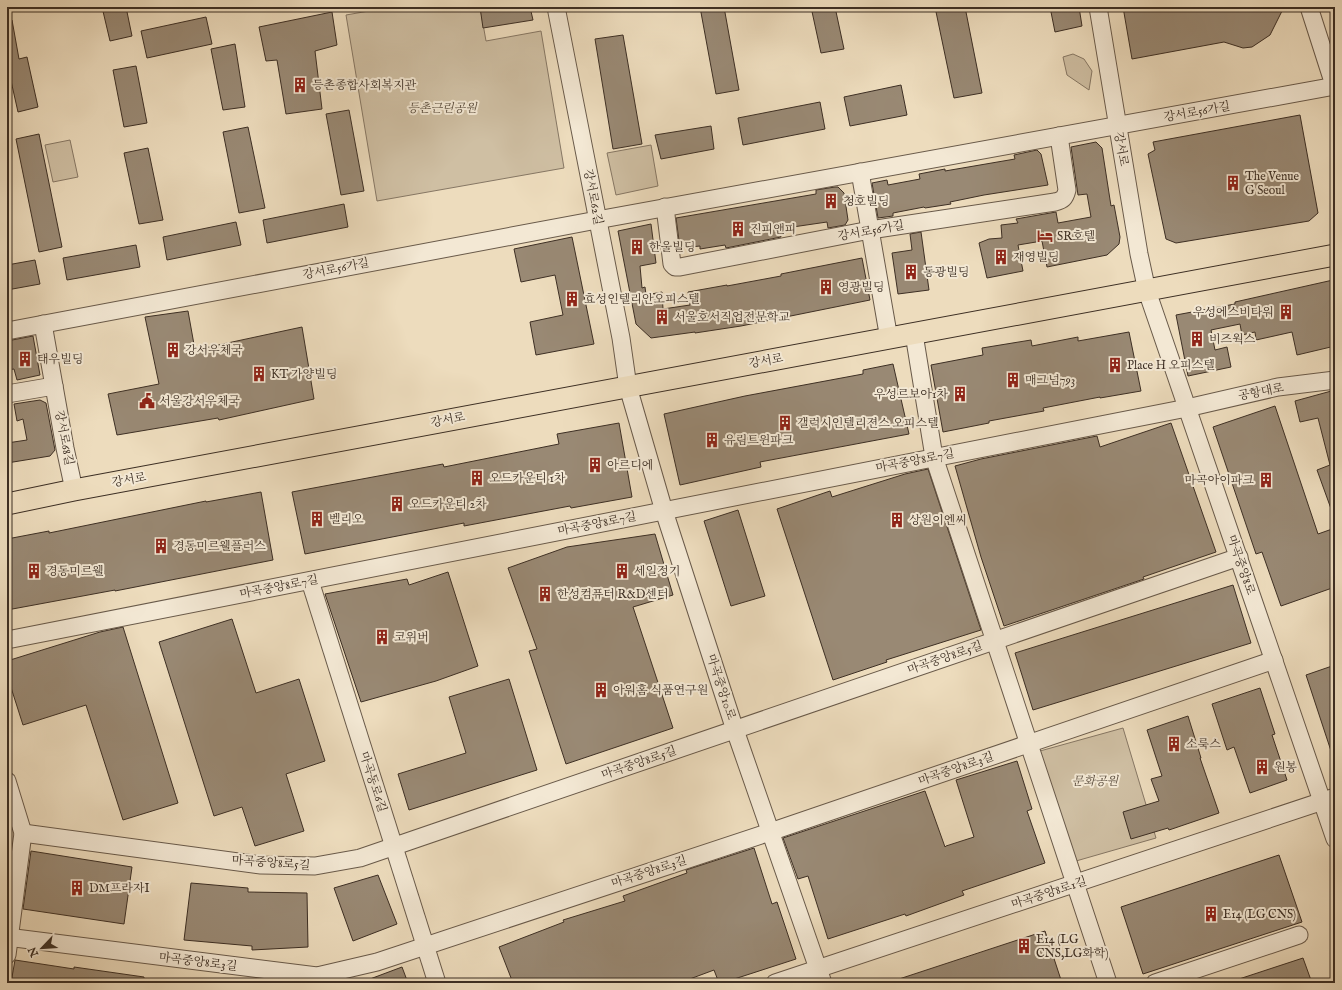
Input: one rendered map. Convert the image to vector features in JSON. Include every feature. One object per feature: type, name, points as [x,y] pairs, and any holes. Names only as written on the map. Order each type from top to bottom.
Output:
[{"type":"main road","name":"강서로","points":[[7,504],[74,490],[1335,255]]},
{"type":"street","name":"강서로62길","points":[[556,7],[621,343],[628,387]]},
{"type":"street","name":"강서로","points":[[1098,7],[1117,127],[1139,254],[1147,291]]},
{"type":"street","points":[[1309,7],[1335,87]]},
{"type":"street","name":"강서로56가길","points":[[7,331],[665,207],[1335,87]]},
{"type":"street","name":"강서로56가길","points":[[665,207],[672,264],[680,267],[870,230],[1062,200],[1065,197],[1067,190],[1059,136]]},
{"type":"street","points":[[860,172],[889,339]]},
{"type":"street","name":"마곡중앙8로","points":[[1147,291],[1274,660],[1328,799],[1335,839]]},
{"type":"street","name":"강서로68길","points":[[43,324],[74,490]]},
{"type":"street","points":[[914,334],[934,458],[1108,983]]},
{"type":"street","name":"공항대로","points":[[1187,408],[1278,388],[1335,380]]},
{"type":"street","points":[[7,394],[54,386]]},
{"type":"street","name":"마곡중앙10로","points":[[628,387],[664,511],[735,730],[821,976]]},
{"type":"street","name":"마곡중앙8로7길","points":[[7,640],[1187,408]]},
{"type":"street","name":"마곡중앙8로5길","points":[[23,833],[261,864],[315,866],[360,858],[1238,557]]},
{"type":"street","name":"마곡동로6길","points":[[310,581],[437,983]]},
{"type":"street","name":"마곡중앙8로3길","points":[[8,937],[317,976],[377,962],[770,832],[1274,660]]},
{"type":"street","points":[[7,781],[23,833],[8,937],[7,955]]},
{"type":"street","name":"마곡중앙8로1길","points":[[775,983],[821,976],[1076,883],[1328,799]]},
{"type":"street","points":[[1155,983],[1299,935]]},
{"type":"green space","name":"등촌근린공원","points":[[392,7],[480,7],[486,41],[541,31],[564,168],[377,201],[346,15]]},
{"type":"green space","points":[[1073,54],[1084,59],[1092,71],[1089,90],[1067,75],[1063,57]]},
{"type":"green space","points":[[70,140],[78,177],[53,182],[45,145]]},
{"type":"green space","points":[[651,145],[658,186],[616,195],[607,153]]},
{"type":"green space","name":"문화공원","points":[[1123,728],[1156,838],[1076,861],[1040,751]]},
{"type":"building","points":[[102,7],[126,7],[132,36],[110,41]]},
{"type":"building","points":[[480,7],[530,7],[533,20],[483,28]]},
{"type":"building","points":[[700,7],[724,7],[739,90],[716,94]]},
{"type":"building","points":[[811,7],[835,7],[844,49],[821,53]]},
{"type":"building","points":[[935,7],[965,7],[982,93],[954,98]]},
{"type":"building","points":[[1050,7],[1079,7],[1082,26],[1055,32]]},
{"type":"building","points":[[1123,7],[1284,7],[1270,35],[1252,47],[1243,48],[1224,42],[1132,59]]},
{"type":"building","name":"등촌종합사회복지관","points":[[332,12],[337,45],[315,51],[322,109],[286,114],[277,60],[266,61],[259,27]]},
{"type":"building","points":[[206,17],[212,44],[147,58],[141,31]]},
{"type":"building","points":[[12,20],[19,59],[27,57],[38,107],[18,112],[7,63],[7,21]]},
{"type":"building","points":[[623,35],[642,144],[613,149],[595,39]]},
{"type":"building","points":[[235,44],[245,107],[223,110],[211,49]]},
{"type":"building","points":[[136,66],[147,123],[124,127],[113,70]]},
{"type":"building","points":[[901,85],[907,115],[850,126],[844,97]]},
{"type":"building","points":[[820,102],[825,129],[743,145],[738,118]]},
{"type":"building","points":[[349,110],[364,191],[341,195],[326,114]]},
{"type":"building","name":"The Venue G Seoul","points":[[1300,115],[1318,213],[1309,221],[1176,243],[1166,239],[1148,154],[1155,150],[1153,142]]},
{"type":"building","points":[[711,126],[714,149],[661,159],[655,135]]},
{"type":"building","points":[[248,127],[265,208],[239,213],[223,132]]},
{"type":"building","points":[[39,134],[62,247],[39,252],[16,139]]},
{"type":"building","points":[[1096,142],[1102,148],[1111,206],[1114,205],[1120,237],[1119,244],[1107,255],[1047,267],[1042,241],[1018,245],[1023,271],[987,278],[979,243],[989,239],[1002,238],[1001,225],[1018,223],[1016,219],[1056,212],[1058,223],[1091,217],[1087,194],[1078,195],[1071,147]]},
{"type":"building","points":[[148,148],[163,220],[139,224],[124,153]]},
{"type":"building","points":[[1037,150],[1041,154],[1048,185],[984,195],[950,202],[951,204],[924,207],[893,213],[893,216],[878,218],[872,183],[887,180],[888,185],[920,179],[919,174],[1015,159],[1014,155]]},
{"type":"building","points":[[838,187],[844,193],[848,220],[845,225],[828,228],[827,222],[779,229],[781,237],[726,248],[725,245],[700,249],[700,246],[680,248],[676,218],[816,194],[816,190]]},
{"type":"building","points":[[344,204],[348,227],[267,243],[263,220]]},
{"type":"building","points":[[236,222],[241,245],[167,260],[163,237]]},
{"type":"building","points":[[651,224],[656,263],[640,266],[642,288],[645,287],[646,295],[662,292],[663,309],[690,305],[688,292],[781,276],[781,274],[862,258],[870,300],[741,326],[651,338],[636,324],[618,231]]},
{"type":"building","name":"동광빌딩","points":[[921,232],[929,290],[898,294],[892,253],[912,250],[910,234]]},
{"type":"building","name":"효성인텔리안오피스텔","points":[[572,237],[594,344],[536,355],[530,322],[563,315],[555,275],[521,282],[514,249]]},
{"type":"building","points":[[136,245],[140,267],[67,280],[63,258]]},
{"type":"building","points":[[35,260],[40,284],[7,290],[7,265]]},
{"type":"building","name":"우성에스비타워","points":[[1333,280],[1335,288],[1335,346],[1297,355],[1292,332],[1256,340],[1255,332],[1242,335],[1240,324],[1211,330],[1215,350],[1227,347],[1231,367],[1188,376],[1176,315],[1235,304],[1235,302]]},
{"type":"building","points":[[188,311],[195,350],[302,327],[314,399],[219,420],[218,418],[117,435],[108,394],[159,384],[145,317]]},
{"type":"building","points":[[1129,332],[1141,391],[1043,408],[1044,411],[989,421],[989,423],[943,432],[931,365],[983,355],[982,348],[1031,340],[1032,346],[1078,337],[1078,341]]},
{"type":"building","name":"태우빌딩","points":[[33,336],[40,375],[17,380],[14,369],[7,370],[7,341]]},
{"type":"building","points":[[893,364],[909,434],[760,462],[761,467],[680,485],[664,414],[745,396],[863,374],[863,370]]},
{"type":"building","points":[[1335,390],[1334,517],[1317,470],[1330,465],[1318,418],[1300,422],[1295,401]]},
{"type":"building","points":[[40,400],[46,403],[55,450],[50,456],[7,463],[7,443],[27,440],[23,419],[17,421],[14,404]]},
{"type":"building","name":"마곡아이파크","points":[[1275,406],[1318,534],[1335,528],[1335,587],[1281,606],[1262,552],[1256,554],[1213,427]]},
{"type":"building","points":[[619,423],[632,497],[571,508],[570,506],[464,526],[464,523],[305,554],[292,492],[443,464],[444,467],[559,444],[557,434]]},
{"type":"building","points":[[1171,423],[1216,552],[1143,577],[1144,579],[1004,626],[981,557],[955,466],[981,459],[1097,436],[1100,447]]},
{"type":"building","points":[[928,469],[981,630],[886,660],[887,662],[833,680],[777,509],[830,491],[832,497],[905,474]]},
{"type":"building","points":[[261,492],[273,560],[115,591],[7,610],[7,539],[49,531],[49,533],[206,501]]},
{"type":"building","points":[[738,510],[765,596],[731,606],[704,521]]},
{"type":"building","points":[[655,534],[673,595],[633,607],[673,728],[566,764],[529,651],[537,649],[508,568],[567,547]]},
{"type":"building","name":"코위버","points":[[448,572],[478,666],[436,681],[361,702],[325,594],[407,579],[409,585]]},
{"type":"building","points":[[1233,585],[1251,643],[1033,710],[1015,653]]},
{"type":"building","points":[[232,619],[256,693],[299,679],[325,761],[286,774],[304,831],[255,846],[242,807],[214,816],[159,642]]},
{"type":"building","points":[[123,627],[178,803],[123,820],[86,705],[23,725],[7,675],[7,661],[100,632]]},
{"type":"building","points":[[1335,665],[1335,757],[1333,757],[1306,675]]},
{"type":"building","points":[[509,679],[537,770],[409,810],[398,774],[466,753],[449,697]]},
{"type":"building","points":[[1260,688],[1275,734],[1272,735],[1287,780],[1250,793],[1234,747],[1227,750],[1212,704]]},
{"type":"building","points":[[1188,716],[1200,758],[1219,813],[1169,830],[1168,828],[1131,839],[1123,812],[1159,801],[1151,779],[1162,776],[1147,730]]},
{"type":"building","points":[[1017,761],[1032,809],[1027,811],[1045,863],[962,891],[964,895],[906,916],[905,914],[828,939],[808,876],[798,879],[783,838],[925,791],[945,847],[974,837],[956,780]]},
{"type":"building","points":[[754,848],[772,904],[777,902],[796,959],[722,983],[719,983],[714,970],[679,983],[513,983],[499,947],[564,922],[563,920],[625,901],[623,896],[687,873],[686,870]]},
{"type":"building","name":"DM프라자I","points":[[31,851],[132,867],[124,924],[23,909]]},
{"type":"building","name":"E14 (LG CNS)","points":[[1279,855],[1302,922],[1143,974],[1121,907]]},
{"type":"building","points":[[378,875],[397,924],[353,941],[334,888]]},
{"type":"building","points":[[191,883],[248,888],[248,892],[307,893],[308,947],[252,950],[252,946],[184,940]]},
{"type":"building","name":"E14 (LG CNS,LG화학)","points":[[1045,931],[1062,983],[893,983],[893,981]]},
{"type":"building","points":[[1303,958],[1312,983],[1233,983],[1233,981]]},
{"type":"building","points":[[15,960],[74,969],[74,967],[144,977],[144,983],[11,983]]},
{"type":"building","points":[[402,967],[408,983],[362,982]]},
{"type":"place","name":"등촌종합사회복지관","points":[[300,85]]},
{"type":"place","name":"The Venue G Seoul","points":[[1233,183]]},
{"type":"place","name":"청호빌딩","points":[[831,201]]},
{"type":"place","name":"진피앤피","points":[[738,229]]},
{"type":"place","name":"SR호텔","points":[[1045,236]]},
{"type":"place","name":"한울빌딩","points":[[637,247]]},
{"type":"place","name":"재영빌딩","points":[[1001,257]]},
{"type":"place","name":"동광빌딩","points":[[911,272]]},
{"type":"place","name":"영광빌딩","points":[[826,287]]},
{"type":"place","name":"효성인텔리안오피스텔","points":[[572,299]]},
{"type":"place","name":"우성에스비타워","points":[[1286,312]]},
{"type":"place","name":"서울호서직업전문학교","points":[[662,317]]},
{"type":"place","name":"비즈웍스","points":[[1197,339]]},
{"type":"place","name":"강서우체국","points":[[173,350]]},
{"type":"place","name":"태우빌딩","points":[[25,359]]},
{"type":"place","name":"Place H 오피스텔","points":[[1115,365]]},
{"type":"place","name":"KT 가양빌딩","points":[[259,374]]},
{"type":"place","name":"매그넘793","points":[[1013,380]]},
{"type":"place","name":"우성르보아1차","points":[[960,394]]},
{"type":"place","name":"서울강서우체국","points":[[147,401]]},
{"type":"place","name":"갤럭시인텔리젼스 오피스텔","points":[[785,423]]},
{"type":"place","name":"유림트윈파크","points":[[712,440]]},
{"type":"place","name":"아르디에","points":[[595,465]]},
{"type":"place","name":"오드카운티 1차","points":[[477,478]]},
{"type":"place","name":"마곡아이파크","points":[[1266,480]]},
{"type":"place","name":"오드카운티 2차","points":[[397,504]]},
{"type":"place","name":"벨리오","points":[[317,519]]},
{"type":"place","name":"상원이엔씨","points":[[897,520]]},
{"type":"place","name":"경동미르웰플러스","points":[[161,546]]},
{"type":"place","name":"경동미르웰","points":[[34,571]]},
{"type":"place","name":"세일정기","points":[[622,571]]},
{"type":"place","name":"한성컴퓨터 R&D센터","points":[[545,594]]},
{"type":"place","name":"코위버","points":[[382,637]]},
{"type":"place","name":"아워홈 식품연구원","points":[[601,690]]},
{"type":"place","name":"소룩스","points":[[1174,744]]},
{"type":"place","name":"원봉","points":[[1262,767]]},
{"type":"place","name":"DM프라자I","points":[[77,888]]},
{"type":"place","name":"E14 (LG CNS)","points":[[1211,914]]},
{"type":"place","name":"E14 (LG CNS,LG화학)","points":[[1024,946]]}]
